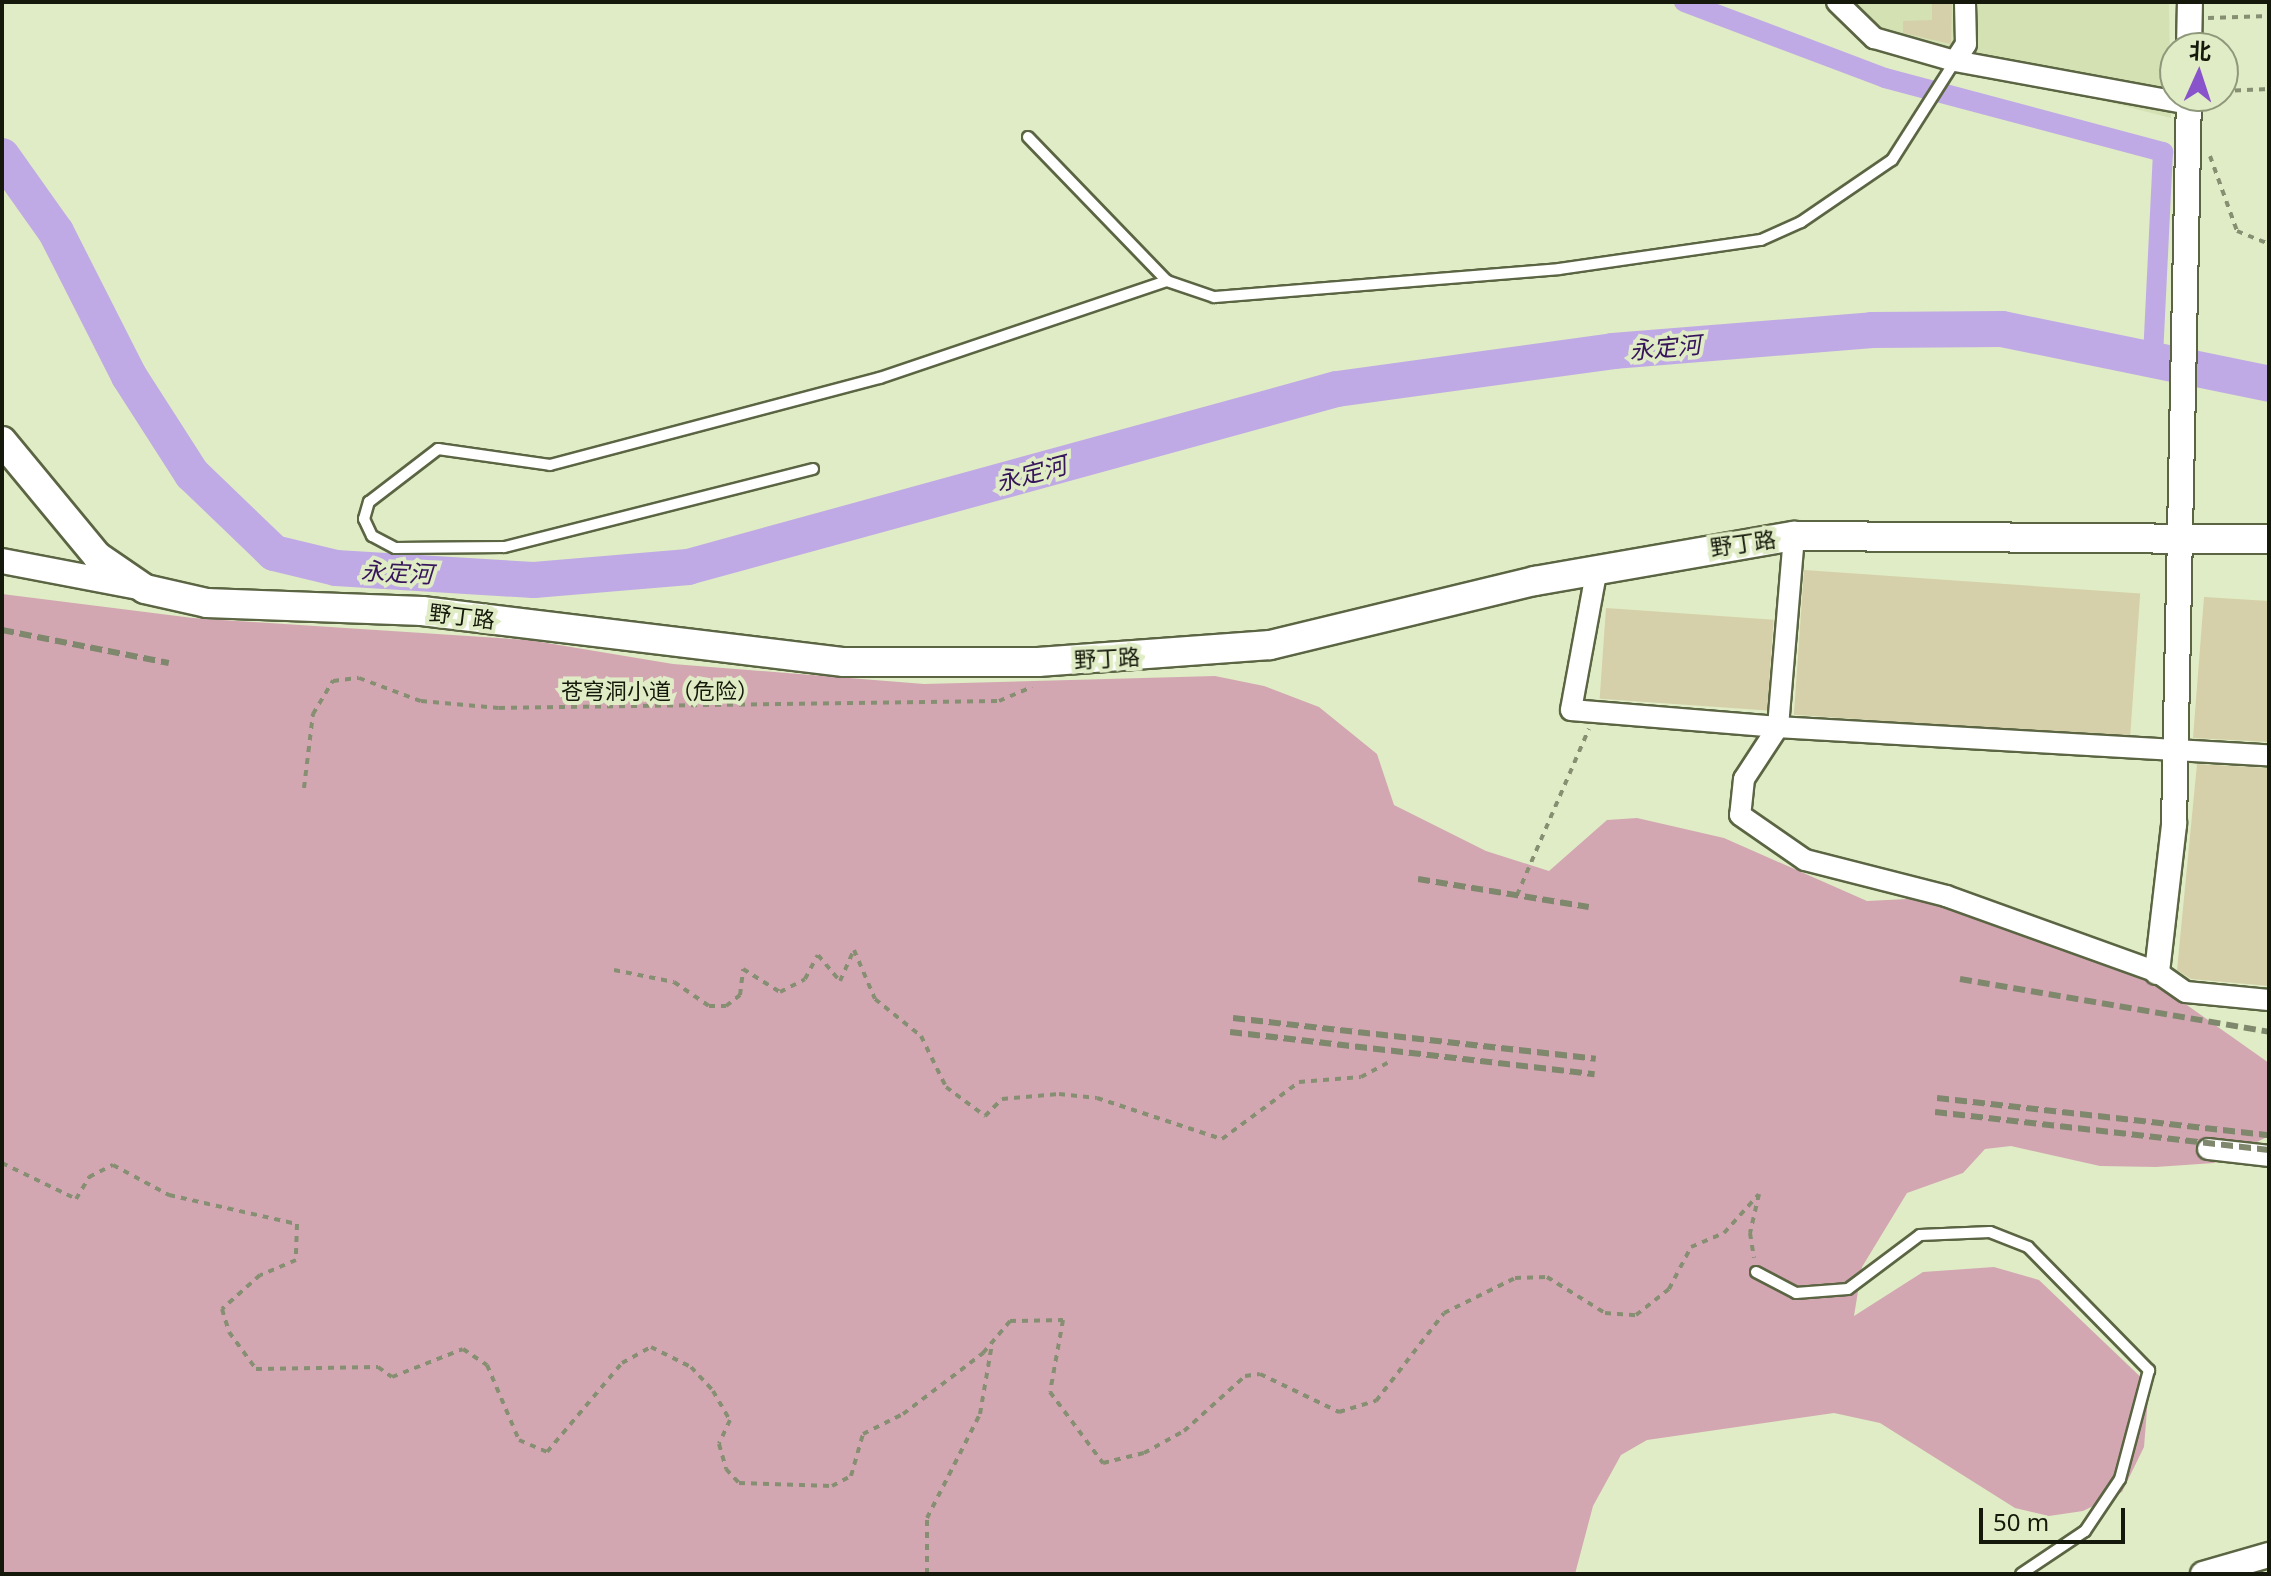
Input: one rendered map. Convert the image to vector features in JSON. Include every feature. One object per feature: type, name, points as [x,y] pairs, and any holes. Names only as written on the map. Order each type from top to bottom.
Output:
[{"type":"main road","name":"野丁路","points":[[2,441],[97,556],[145,589],[207,603],[422,611],[844,662],[1038,662],[1270,645],[1377,614],[1597,568],[1794,536],[2175,531],[2269,539]]},
{"type":"street","points":[[1837,2],[1874,38],[1949,70],[2159,96]]},
{"type":"street","points":[[1949,70],[1966,44],[1965,2]]},
{"type":"street","points":[[2189,32],[2190,10]]},
{"type":"street","points":[[2157,972],[2175,750],[2175,531],[2188,112]]},
{"type":"street","points":[[1794,536],[1778,727],[1744,779],[1740,815],[1805,860],[1946,896],[2157,972],[2186,992],[2269,1000]]},
{"type":"street","points":[[2,561],[145,589]]},
{"type":"street","points":[[1597,568],[1571,710],[1778,727],[2269,755]]},
{"type":"street","points":[[2208,1149],[2269,1156]]},
{"type":"street","points":[[2203,1574],[2269,1555]]},
{"type":"lane","points":[[1028,137],[1167,281],[1214,297],[1559,269],[1761,240],[1801,222],[1892,160],[1931,107],[1949,70]]},
{"type":"lane","points":[[813,469],[504,547],[395,548],[372,536],[364,519],[369,502],[438,449],[550,465],[880,378],[1167,281]]},
{"type":"lane","points":[[1756,1272],[1796,1293],[1848,1289],[1920,1235],[1990,1232],[2028,1247],[2149,1370],[2136,1440],[2120,1479],[2085,1531],[2021,1574]]},
{"type":"path","points":[[2190,10],[2269,16]]},
{"type":"path","points":[[2239,90],[2269,89]]},
{"type":"path","points":[[2204,142],[2237,231],[2269,244]]},
{"type":"path","name":"苍穹洞小道（危险）","points":[[304,788],[313,714],[333,681],[359,678],[421,701],[499,708],[999,701],[1040,683]]},
{"type":"path","points":[[1517,895],[1567,791],[1594,712]]},
{"type":"path","points":[[614,970],[674,982],[709,1006],[726,1006],[740,995],[743,969],[780,992],[805,979],[818,955],[840,981],[854,950],[875,999],[921,1036],[946,1087],[985,1116],[1002,1099],[1059,1094],[1097,1098],[1222,1139],[1299,1082],[1361,1077],[1391,1061]]},
{"type":"path","points":[[2,1163],[76,1199],[89,1177],[113,1165],[169,1195],[297,1224],[296,1260],[260,1275],[222,1309],[229,1332],[256,1369],[378,1367],[392,1377],[463,1349],[487,1365],[519,1440],[547,1452],[622,1363],[651,1347],[691,1367],[713,1391],[730,1420],[719,1444],[726,1469],[739,1483],[832,1486],[851,1476],[863,1434],[903,1414],[993,1342],[1010,1321],[1063,1320],[1050,1392],[1103,1463],[1144,1453],[1184,1431],[1245,1376],[1260,1374],[1339,1412],[1376,1401],[1444,1313],[1515,1278],[1547,1277],[1605,1313],[1636,1315],[1669,1289],[1691,1247],[1724,1233],[1759,1194],[1750,1233],[1756,1272]]},
{"type":"path","points":[[927,1574],[927,1518],[980,1414],[993,1342]]},
{"type":"shaded area","points":[[1849,2],[2169,2],[2170,32],[2159,32],[2159,112],[2171,112],[2171,118],[1914,52]]},
{"type":"shaded area","points":[[2,594],[193,618],[529,640],[673,664],[924,684],[1215,676],[1264,686],[1319,707],[1377,754],[1394,805],[1486,851],[1549,871],[1607,820],[1637,818],[1724,838],[1867,901],[1927,898],[2150,979],[2269,1063],[2269,1136],[2214,1163],[2156,1167],[2100,1166],[2011,1146],[1985,1149],[1963,1173],[1907,1193],[1862,1267],[1854,1316],[1923,1272],[1994,1267],[2039,1280],[2149,1385],[2144,1447],[2122,1492],[2083,1511],[2049,1516],[2015,1508],[1880,1423],[1834,1413],[1647,1440],[1621,1455],[1593,1506],[1575,1574],[2,1574]]},
{"type":"building","points":[[1932,2],[1952,2],[1951,44],[1903,33],[1903,21],[1932,20]]},
{"type":"building","points":[[1804,570],[2140,594],[2130,738],[1794,715]]},
{"type":"building","points":[[2204,597],[2269,601],[2269,742],[2193,738]]},
{"type":"building","points":[[1606,608],[1774,620],[1767,710],[1600,699]]},
{"type":"building","points":[[2197,764],[2269,768],[2269,986],[2191,979],[2177,970]]},
{"type":"waterway","points":[[1684,2],[1885,78],[2163,152],[2153,357]]},
{"type":"waterway","name":"永定河","points":[[2,156],[56,232],[129,376],[192,474],[274,553],[336,568],[534,580],[688,567],[1337,389],[1613,351],[1872,330],[2002,329],[2269,384]]},
{"type":"railway","points":[[2,630],[169,663]]},
{"type":"railway","points":[[1418,879],[1589,907]]},
{"type":"railway","points":[[1960,979],[2269,1032]]},
{"type":"railway","points":[[1233,1018],[1596,1059]]},
{"type":"railway","points":[[1230,1032],[1595,1074]]},
{"type":"railway","points":[[1937,1098],[2269,1135]]},
{"type":"railway","points":[[1935,1112],[2269,1150]]}]
